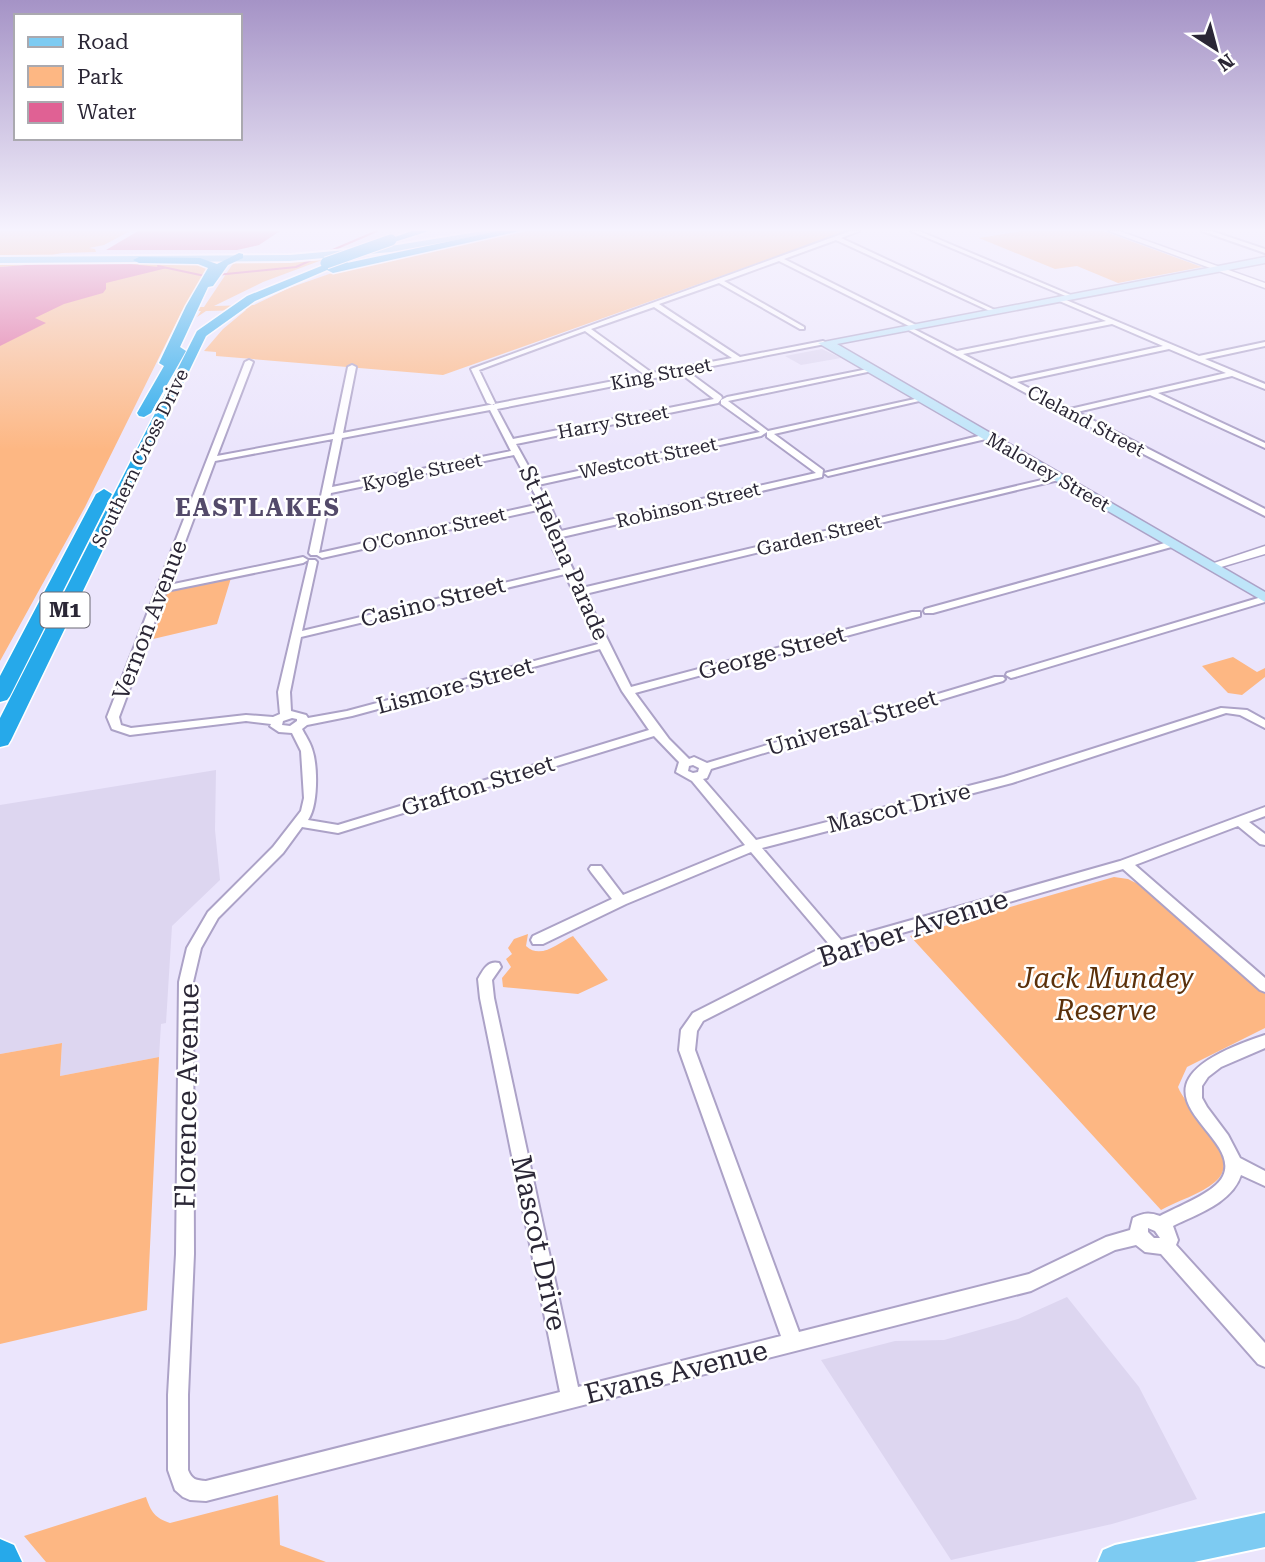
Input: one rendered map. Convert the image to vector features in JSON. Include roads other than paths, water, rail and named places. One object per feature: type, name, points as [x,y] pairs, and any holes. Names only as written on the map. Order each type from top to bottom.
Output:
[{"type":"highway","points":[[162,376],[170,350],[194,304]]},
{"type":"highway","name":"Southern Cross Drive","points":[[231,309],[237,304]]},
{"type":"highway","name":"Southern Cross Drive","points":[[140,422],[162,376],[193,331],[241,304]]},
{"type":"highway","points":[[188,360],[217,329],[231,309],[244,304]]},
{"type":"highway","name":"Southern Cross Drive","points":[[0,696],[188,360]]},
{"type":"highway","name":"Southern Cross Drive","points":[[0,740],[123,473]]},
{"type":"main road","name":"King Street","points":[[830,343],[1033,304]]},
{"type":"main road","name":"Maloney Street","points":[[830,343],[1265,598]]},
{"type":"main road","points":[[1115,1562],[1265,1530]]},
{"type":"street","points":[[475,369],[654,304],[738,359]]},
{"type":"street","points":[[760,304],[803,328]]},
{"type":"street","name":"Cleland Street","points":[[866,304],[1265,513]]},
{"type":"street","points":[[979,304],[994,311]]},
{"type":"street","points":[[1077,304],[1265,387]]},
{"type":"street","points":[[957,353],[1113,322]]},
{"type":"street","points":[[586,329],[651,376]]},
{"type":"street","name":"King Street","points":[[212,459],[830,343]]},
{"type":"street","points":[[1200,359],[1265,344]]},
{"type":"street","points":[[1010,381],[1171,346]]},
{"type":"street","name":"Vernon Avenue","points":[[249,362],[113,717],[116,727],[140,732],[246,718],[281,718]]},
{"type":"street","points":[[299,725],[278,728],[352,367]]},
{"type":"street","name":"St Helena Parade","points":[[475,369],[546,505],[556,526],[558,549],[629,691],[654,732],[687,763],[682,766],[682,772],[701,772]]},
{"type":"street","points":[[681,370],[822,473]]},
{"type":"street","name":"Harry Street","points":[[511,442],[873,370]]},
{"type":"street","points":[[1068,412],[1234,373]]},
{"type":"street","points":[[1152,393],[1265,446]]},
{"type":"street","name":"Westcott Street","points":[[535,483],[925,399]]},
{"type":"street","name":"Robinson Street","points":[[557,535],[987,436]]},
{"type":"street","name":"Kyogle Street","points":[[327,491],[517,452]]},
{"type":"street","name":"Garden Street","points":[[579,592],[1059,479]]},
{"type":"street","name":"O'Connor Street","points":[[162,589],[546,505]]},
{"type":"street","name":"George Street","points":[[629,691],[916,614],[918,610],[929,611],[1172,544]]},
{"type":"street","points":[[1211,566],[1265,550]]},
{"type":"street","name":"Casino Street","points":[[298,635],[569,570]]},
{"type":"street","points":[[1011,675],[1265,598]]},
{"type":"street","name":"Lismore Street","points":[[299,725],[605,645]]},
{"type":"street","name":"Universal Street","points":[[701,772],[999,679],[996,675],[998,673],[1011,675]]},
{"type":"street","name":"Mascot Drive","points":[[538,940],[621,901],[752,846],[1019,777],[1225,710],[1242,712],[1265,725]]},
{"type":"street","name":"Florence Avenue","points":[[206,1491],[190,1490],[183,1483],[178,1470],[178,1395],[185,1254],[186,982],[194,947],[213,915],[278,850],[300,823],[310,804],[305,743],[299,725]]},
{"type":"street","name":"Grafton Street","points":[[300,823],[338,829],[654,732]]},
{"type":"street","points":[[701,772],[752,846],[838,946]]},
{"type":"street","name":"Barber Avenue","points":[[793,1342],[687,1050],[686,1038],[692,1024],[707,1011],[838,946],[1125,864],[1265,811]]},
{"type":"street","points":[[1239,820],[1265,841]]},
{"type":"street","points":[[1125,864],[1265,986]]},
{"type":"street","points":[[596,869],[621,901]]},
{"type":"street","name":"Mascot Drive","points":[[494,967],[485,979],[487,998],[571,1398]]},
{"type":"street","points":[[1161,1224],[1226,1187],[1232,1179],[1233,1163],[1226,1145],[1198,1107],[1193,1091],[1195,1082],[1207,1068],[1265,1041]]},
{"type":"street","points":[[1233,1163],[1265,1179]]},
{"type":"street","points":[[1151,1220],[1161,1224],[1169,1236],[1165,1246],[1151,1247],[1139,1236],[1137,1228],[1142,1222],[1151,1220]]},
{"type":"street","name":"Evans Avenue","points":[[206,1491],[1031,1282],[1112,1243],[1139,1236]]},
{"type":"street","points":[[1165,1246],[1265,1357]]},
{"type":"water","points":[[0,304],[64,304],[35,318],[46,323],[0,346]]},
{"type":"district","name":"EASTLAKES","points":[[258,508]]},
{"type":"park label","name":"Jack Mundey Reserve","points":[[1106,994]]}]
